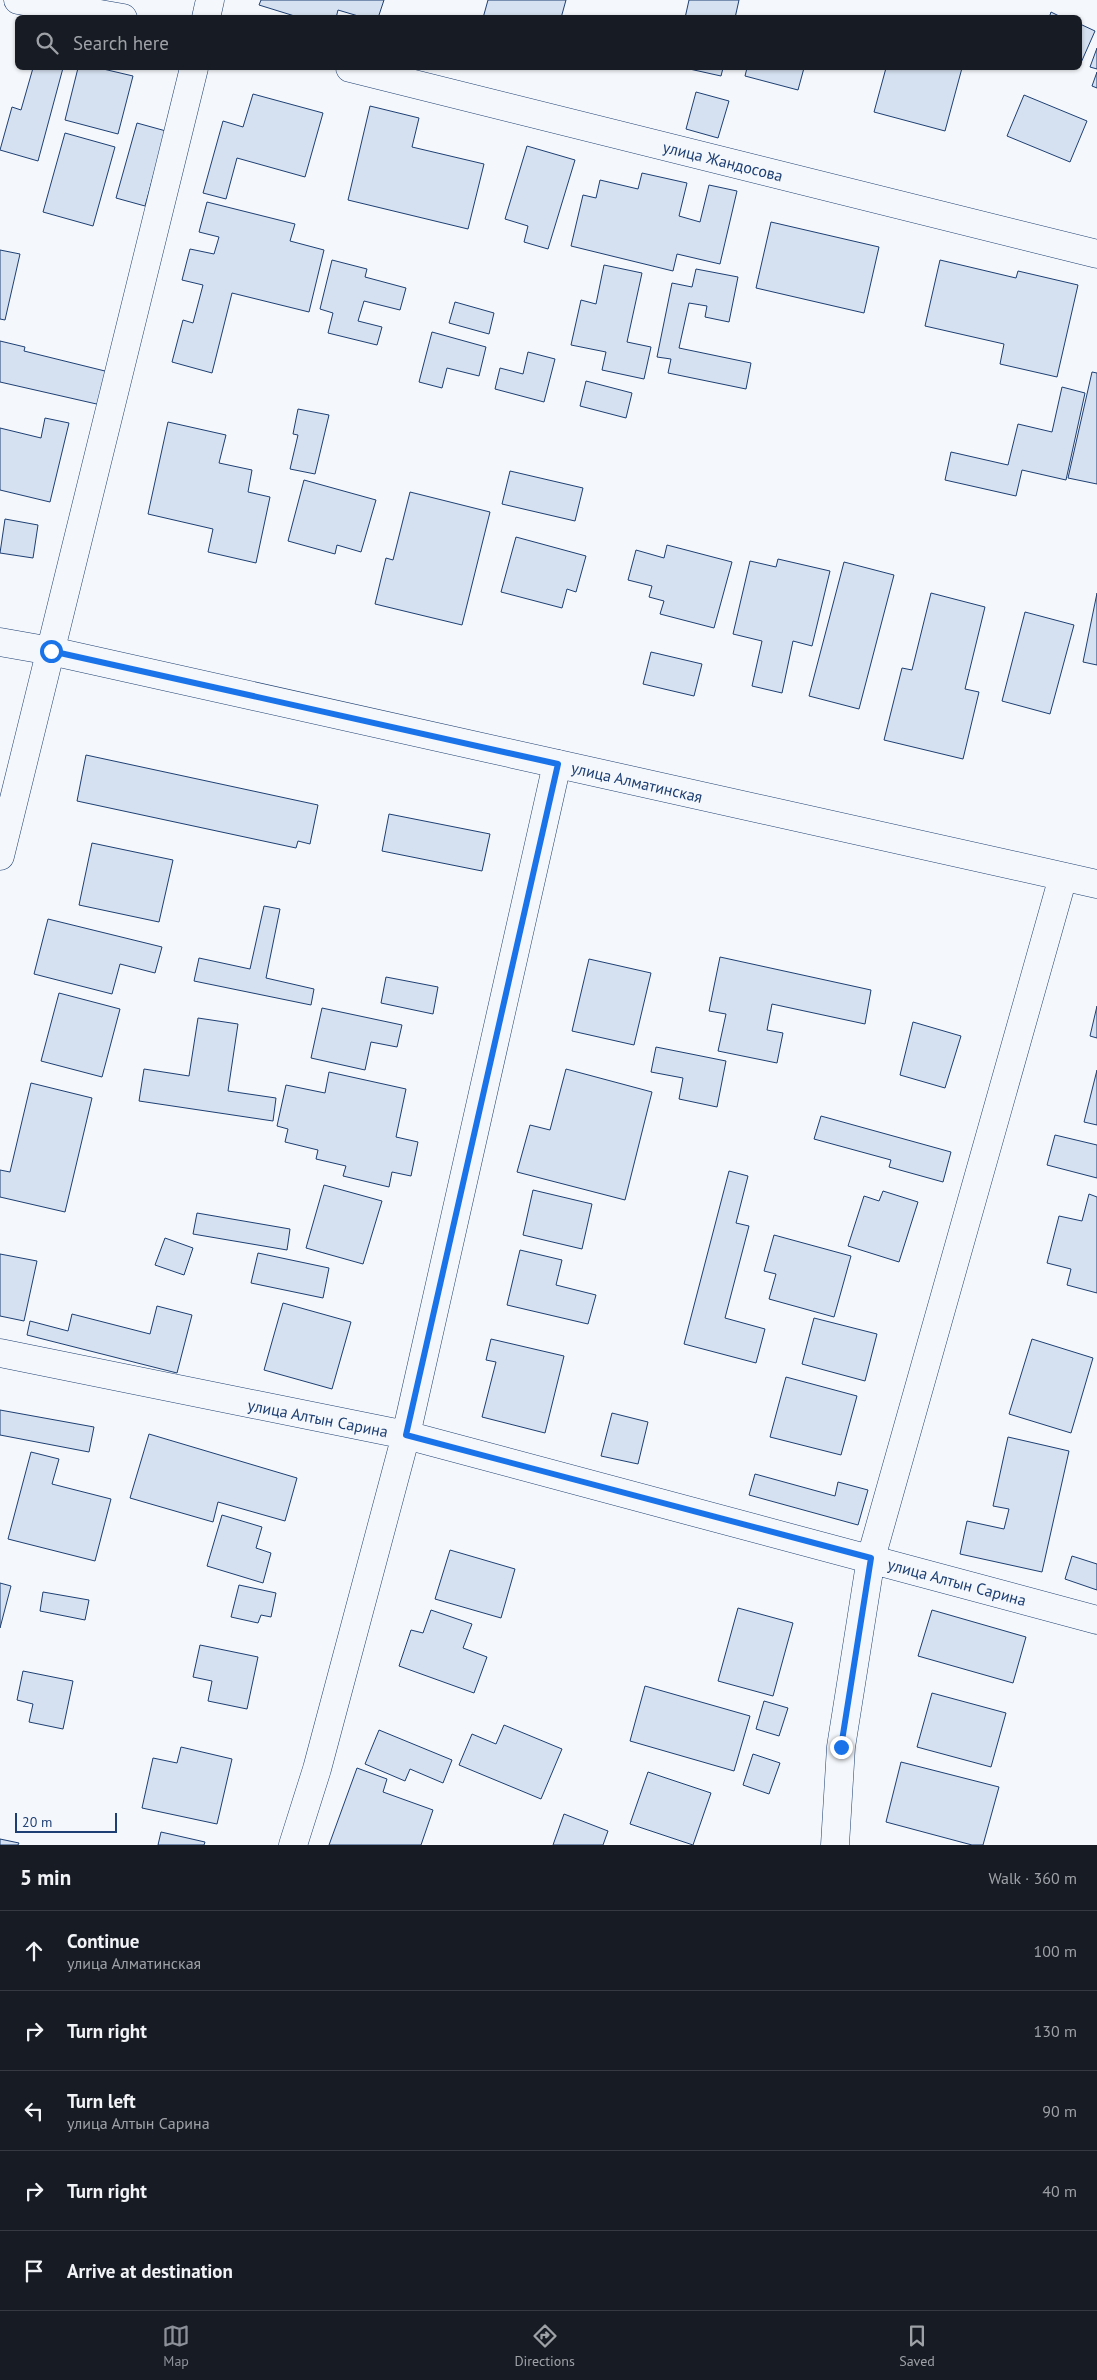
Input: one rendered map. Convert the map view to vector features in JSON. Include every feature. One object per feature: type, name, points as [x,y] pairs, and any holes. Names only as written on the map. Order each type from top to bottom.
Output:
[{"type":"street","points":[[18,0],[106,15]]},
{"type":"street","points":[[207,15],[210,0]]},
{"type":"street","points":[[0,856],[194,70]]},
{"type":"street","name":"улица Жандосова","points":[[358,70],[1097,254]]},
{"type":"street","name":"улица Алматинская","points":[[0,642],[51,651],[1097,884]]},
{"type":"street","points":[[293,1845],[317,1769],[406,1435],[558,764]]},
{"type":"street","points":[[835,1845],[841,1747],[871,1558],[1062,877]]},
{"type":"street","name":"улица Алтын Сарина","points":[[0,1353],[406,1435],[1097,1620]]},
{"type":"building","points":[[261,0],[384,0],[379,15],[355,15],[338,10],[337,15],[291,15],[259,5]]},
{"type":"building","points":[[488,0],[566,0],[562,15],[484,15]]},
{"type":"building","points":[[689,0],[739,0],[736,15],[686,15]]},
{"type":"building","points":[[1082,25],[1095,31],[1082,60]]},
{"type":"building","points":[[1097,48],[1097,69],[1090,67]]},
{"type":"building","points":[[32,70],[62,70],[38,161],[0,150],[12,107],[21,110]]},
{"type":"building","points":[[78,70],[108,70],[133,76],[118,134],[65,120]]},
{"type":"building","points":[[694,70],[722,70],[721,76]]},
{"type":"building","points":[[746,70],[803,70],[798,90],[745,76]]},
{"type":"building","points":[[885,70],[961,70],[945,131],[874,112]]},
{"type":"building","points":[[1097,72],[1097,88],[1092,86]]},
{"type":"building","points":[[696,92],[729,101],[718,138],[686,129]]},
{"type":"building","points":[[253,94],[323,113],[305,177],[237,158],[226,199],[203,193],[223,121],[243,127]]},
{"type":"building","points":[[1024,95],[1087,121],[1070,162],[1007,136]]},
{"type":"building","points":[[370,106],[419,118],[412,147],[484,164],[468,229],[348,200]]},
{"type":"building","points":[[137,123],[166,131],[145,206],[116,198]]},
{"type":"building","points":[[65,133],[115,147],[93,226],[43,212]]},
{"type":"building","points":[[527,146],[575,160],[548,249],[524,242],[528,226],[505,219]]},
{"type":"building","points":[[642,173],[687,183],[679,216],[700,222],[709,185],[737,191],[720,264],[677,254],[673,271],[571,246],[583,195],[596,198],[600,180],[638,189]]},
{"type":"building","points":[[207,202],[295,224],[290,241],[324,250],[309,312],[232,293],[212,373],[172,362],[183,320],[193,323],[203,285],[182,280],[190,249],[214,254],[219,237],[199,232]]},
{"type":"building","points":[[771,222],[879,247],[864,313],[756,288]]},
{"type":"building","points":[[0,250],[20,254],[5,320],[0,319]]},
{"type":"building","points":[[332,260],[367,269],[365,277],[406,288],[400,310],[364,301],[358,321],[382,327],[377,345],[328,333],[333,313],[320,309]]},
{"type":"building","points":[[940,260],[1016,278],[1018,271],[1078,285],[1057,377],[1000,364],[1004,344],[925,326]]},
{"type":"building","points":[[604,265],[642,273],[627,342],[651,347],[644,379],[602,370],[606,352],[571,345],[581,300],[596,304]]},
{"type":"building","points":[[696,269],[738,277],[729,322],[705,317],[707,306],[689,303],[679,348],[751,363],[746,389],[668,373],[671,359],[657,357],[672,283],[692,287]]},
{"type":"building","points":[[455,302],[494,313],[489,334],[449,323]]},
{"type":"building","points":[[432,332],[486,347],[479,376],[447,368],[442,388],[419,382]]},
{"type":"building","points":[[0,341],[25,347],[24,351],[109,372],[101,405],[0,382]]},
{"type":"building","points":[[528,352],[555,359],[544,402],[495,389],[500,368],[523,374]]},
{"type":"building","points":[[1092,372],[1097,373],[1097,484],[1068,478]]},
{"type":"building","points":[[586,381],[632,393],[626,418],[580,406]]},
{"type":"building","points":[[1062,387],[1085,393],[1066,480],[1022,470],[1016,496],[945,480],[951,452],[1008,465],[1018,424],[1052,432]]},
{"type":"building","points":[[298,409],[329,415],[315,474],[290,469],[298,435],[293,434]]},
{"type":"building","points":[[45,418],[69,423],[50,502],[0,490],[0,428],[41,438]]},
{"type":"building","points":[[168,422],[226,435],[219,463],[252,470],[248,492],[270,497],[256,563],[208,552],[213,529],[148,514]]},
{"type":"building","points":[[510,471],[583,488],[575,521],[502,504]]},
{"type":"building","points":[[304,480],[376,500],[361,552],[337,545],[335,554],[288,541]]},
{"type":"building","points":[[410,492],[490,512],[462,625],[375,604],[386,558],[393,560]]},
{"type":"building","points":[[5,519],[38,525],[33,558],[0,553]]},
{"type":"building","points":[[516,537],[586,556],[576,592],[567,589],[562,608],[501,592]]},
{"type":"building","points":[[667,545],[732,562],[714,628],[660,614],[664,601],[649,597],[652,586],[628,580],[636,550],[664,558]]},
{"type":"building","points":[[778,559],[830,571],[812,646],[793,641],[782,693],[752,686],[762,641],[733,634],[750,561],[776,567]]},
{"type":"building","points":[[844,562],[894,575],[859,709],[809,696]]},
{"type":"building","points":[[931,593],[985,607],[965,689],[979,692],[963,759],[884,740],[902,668],[912,670]]},
{"type":"building","points":[[1097,593],[1097,665],[1083,662]]},
{"type":"building","points":[[1025,612],[1074,625],[1050,714],[1002,701]]},
{"type":"building","points":[[651,652],[702,664],[694,696],[643,684]]},
{"type":"building","points":[[86,755],[318,805],[310,844],[298,841],[296,848],[77,801]]},
{"type":"building","points":[[389,814],[490,834],[482,871],[382,851]]},
{"type":"building","points":[[92,843],[173,860],[159,922],[79,905]]},
{"type":"building","points":[[264,906],[280,909],[266,978],[314,989],[311,1005],[194,981],[199,958],[250,969]]},
{"type":"building","points":[[48,919],[162,947],[155,973],[120,964],[112,994],[34,974]]},
{"type":"building","points":[[720,957],[871,990],[865,1024],[772,1004],[767,1030],[783,1033],[777,1063],[718,1051],[726,1014],[709,1011]]},
{"type":"building","points":[[589,959],[651,973],[634,1045],[572,1031]]},
{"type":"building","points":[[386,977],[438,987],[433,1014],[381,1003]]},
{"type":"building","points":[[59,993],[120,1009],[102,1077],[41,1061]]},
{"type":"building","points":[[1097,1006],[1097,1038],[1090,1036]]},
{"type":"building","points":[[322,1008],[402,1025],[397,1047],[371,1042],[365,1070],[311,1058]]},
{"type":"building","points":[[198,1018],[238,1024],[228,1091],[276,1098],[273,1121],[139,1101],[144,1069],[189,1076]]},
{"type":"building","points":[[913,1022],[961,1036],[945,1088],[900,1075]]},
{"type":"building","points":[[656,1047],[726,1061],[717,1107],[679,1099],[683,1078],[651,1072]]},
{"type":"building","points":[[566,1069],[652,1092],[625,1200],[517,1172],[530,1125],[550,1130]]},
{"type":"building","points":[[1097,1070],[1097,1125],[1084,1122]]},
{"type":"building","points":[[329,1072],[406,1089],[396,1137],[418,1142],[411,1176],[392,1172],[389,1187],[343,1176],[346,1166],[316,1159],[318,1150],[285,1142],[288,1129],[277,1126],[286,1085],[325,1093]]},
{"type":"building","points":[[31,1083],[92,1098],[65,1212],[0,1197],[0,1170],[10,1172]]},
{"type":"building","points":[[821,1116],[951,1152],[943,1182],[889,1167],[891,1160],[814,1139]]},
{"type":"building","points":[[1055,1135],[1097,1145],[1097,1178],[1047,1165]]},
{"type":"building","points":[[729,1171],[748,1176],[736,1223],[749,1226],[725,1318],[765,1329],[756,1363],[684,1344]]},
{"type":"building","points":[[324,1185],[382,1201],[363,1264],[306,1248]]},
{"type":"building","points":[[533,1190],[592,1204],[582,1249],[523,1235]]},
{"type":"building","points":[[883,1191],[918,1202],[899,1262],[848,1246],[864,1196],[879,1201]]},
{"type":"building","points":[[1089,1194],[1097,1197],[1097,1293],[1067,1285],[1071,1269],[1047,1263],[1059,1216],[1082,1221]]},
{"type":"building","points":[[197,1213],[290,1229],[287,1250],[193,1234]]},
{"type":"building","points":[[774,1235],[851,1256],[834,1317],[769,1299],[776,1274],[764,1271]]},
{"type":"building","points":[[165,1238],[193,1248],[184,1275],[155,1265]]},
{"type":"building","points":[[520,1250],[562,1260],[556,1285],[596,1295],[588,1324],[507,1305]]},
{"type":"building","points":[[258,1253],[329,1268],[323,1298],[251,1283]]},
{"type":"building","points":[[0,1254],[37,1261],[24,1321],[0,1316]]},
{"type":"building","points":[[283,1303],[351,1322],[332,1389],[264,1370]]},
{"type":"building","points":[[157,1306],[192,1315],[177,1373],[27,1335],[30,1321],[68,1331],[72,1314],[150,1334]]},
{"type":"building","points":[[814,1318],[877,1334],[865,1381],[802,1364]]},
{"type":"building","points":[[491,1339],[564,1356],[545,1433],[482,1417],[496,1362],[486,1360]]},
{"type":"building","points":[[1032,1339],[1093,1358],[1071,1433],[1009,1414]]},
{"type":"building","points":[[786,1377],[857,1396],[841,1455],[770,1437]]},
{"type":"building","points":[[0,1410],[94,1427],[89,1452],[0,1435]]},
{"type":"building","points":[[612,1413],[648,1422],[638,1464],[601,1456]]},
{"type":"building","points":[[149,1434],[297,1478],[285,1521],[218,1502],[213,1522],[130,1498]]},
{"type":"building","points":[[1008,1437],[1069,1451],[1042,1572],[960,1554],[967,1521],[1004,1529],[1009,1509],[993,1506]]},
{"type":"building","points":[[31,1452],[59,1459],[52,1484],[111,1499],[95,1561],[8,1539]]},
{"type":"building","points":[[755,1474],[835,1496],[838,1482],[868,1490],[858,1525],[749,1495]]},
{"type":"building","points":[[222,1515],[262,1527],[256,1548],[271,1553],[263,1583],[207,1566]]},
{"type":"building","points":[[450,1550],[515,1569],[501,1618],[435,1599]]},
{"type":"building","points":[[1072,1556],[1097,1564],[1097,1590],[1065,1579]]},
{"type":"building","points":[[0,1583],[11,1586],[0,1628]]},
{"type":"building","points":[[239,1585],[276,1593],[271,1617],[261,1615],[258,1623],[231,1617]]},
{"type":"building","points":[[43,1592],[89,1600],[85,1620],[40,1611]]},
{"type":"building","points":[[738,1608],[793,1623],[773,1696],[718,1681]]},
{"type":"building","points":[[431,1610],[472,1624],[463,1648],[487,1657],[474,1693],[399,1666],[411,1630],[423,1633]]},
{"type":"building","points":[[932,1610],[1026,1637],[1013,1683],[918,1656]]},
{"type":"building","points":[[200,1645],[258,1657],[247,1709],[208,1701],[212,1681],[193,1677]]},
{"type":"building","points":[[23,1671],[73,1681],[63,1729],[29,1722],[33,1704],[17,1700]]},
{"type":"building","points":[[645,1686],[750,1716],[734,1771],[630,1741]]},
{"type":"building","points":[[932,1693],[1006,1713],[991,1767],[917,1747]]},
{"type":"building","points":[[764,1701],[788,1708],[779,1736],[756,1729]]},
{"type":"building","points":[[504,1725],[562,1749],[541,1799],[459,1765],[472,1734],[496,1744]]},
{"type":"building","points":[[379,1730],[452,1760],[443,1783],[410,1769],[405,1781],[365,1764]]},
{"type":"building","points":[[181,1747],[232,1759],[217,1824],[142,1808],[153,1758],[177,1763]]},
{"type":"building","points":[[753,1754],[780,1763],[769,1794],[743,1785]]},
{"type":"building","points":[[901,1762],[999,1787],[983,1845],[972,1845],[886,1822]]},
{"type":"building","points":[[357,1768],[387,1779],[383,1792],[433,1810],[421,1845],[329,1845]]},
{"type":"building","points":[[648,1772],[711,1793],[693,1845],[630,1824]]},
{"type":"building","points":[[564,1814],[608,1831],[603,1845],[553,1845]]},
{"type":"building","points":[[161,1832],[205,1842],[204,1845],[158,1845]]},
{"type":"building","points":[[0,1839],[19,1843],[18,1845],[0,1845]]},
{"type":"route","points":[[51,651],[558,764],[406,1435],[871,1558],[841,1747]]}]
